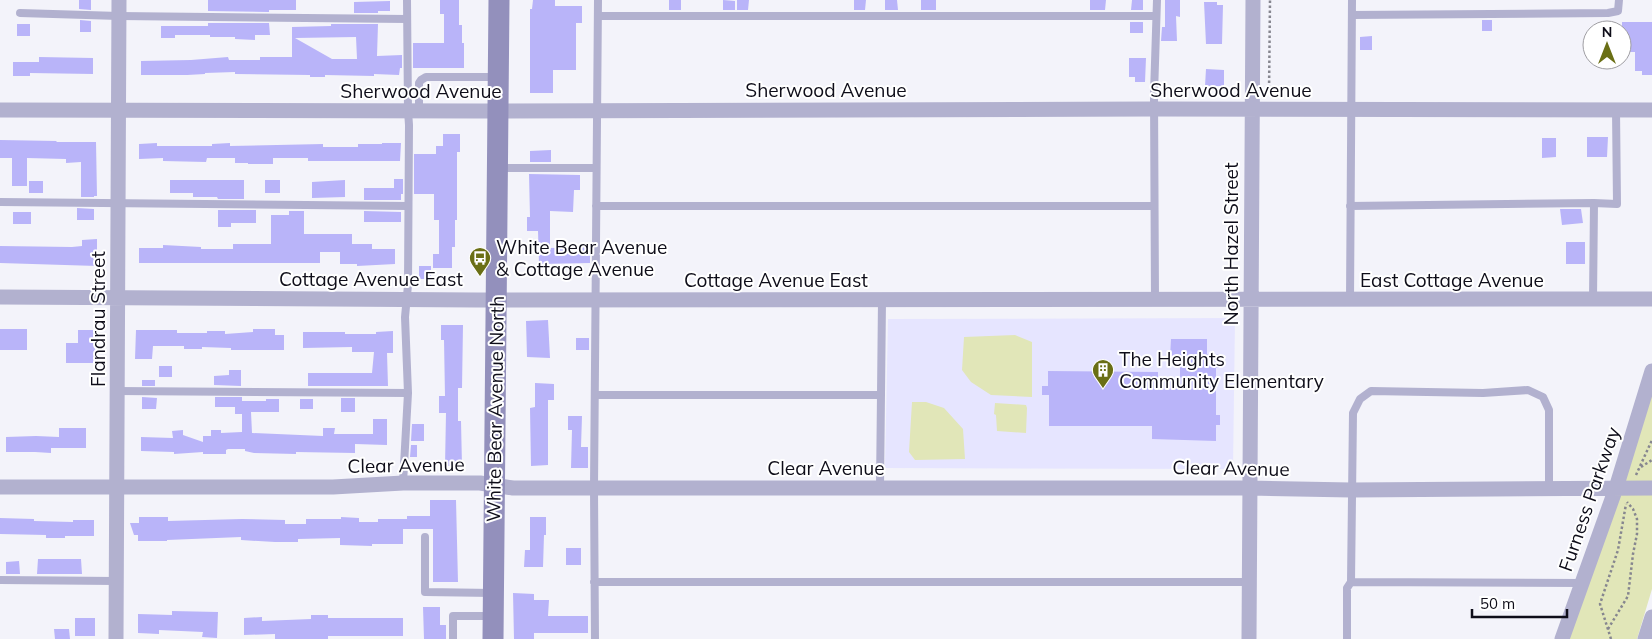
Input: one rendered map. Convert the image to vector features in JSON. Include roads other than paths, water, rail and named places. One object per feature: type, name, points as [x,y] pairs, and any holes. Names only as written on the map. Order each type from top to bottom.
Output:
[{"type":"main road","name":"White Bear Avenue North","points":[[493,639],[499,0]]},
{"type":"street","name":"Flandrau Street","points":[[116,639],[119,0]]},
{"type":"street","name":"North Hazel Street","points":[[1249,639],[1253,0]]},
{"type":"street","name":"Sherwood Avenue","points":[[0,110],[498,112],[1154,109],[1652,110]]},
{"type":"street","name":"Cottage Avenue East","points":[[0,297],[596,300],[1251,300]]},
{"type":"street","name":"East Cottage Avenue","points":[[1251,300],[1652,299]]},
{"type":"street","name":"Furness Parkway","points":[[1562,639],[1582,583],[1621,493],[1652,371]]},
{"type":"street","name":"Clear Avenue","points":[[0,488],[333,487],[403,483],[480,483],[513,488],[1250,488],[1549,490],[1621,493],[1652,488]]},
{"type":"street","points":[[1645,639],[1652,617]]},
{"type":"lane","points":[[407,0],[413,111]]},
{"type":"lane","points":[[595,639],[594,488],[598,0]]},
{"type":"lane","points":[[1155,299],[1154,109],[1157,0]]},
{"type":"lane","points":[[1350,300],[1352,0]]},
{"type":"lane","points":[[1352,15],[1608,13],[1618,11],[1618,0]]},
{"type":"lane","points":[[20,13],[407,19]]},
{"type":"lane","points":[[598,16],[1156,16]]},
{"type":"lane","points":[[403,483],[408,393],[405,316],[408,286],[409,125],[419,83],[426,77],[498,77]]},
{"type":"lane","points":[[1350,206],[1617,204],[1616,110]]},
{"type":"lane","points":[[497,168],[596,168]]},
{"type":"lane","points":[[0,202],[408,206]]},
{"type":"lane","points":[[1593,300],[1594,203]]},
{"type":"lane","points":[[596,206],[1154,206]]},
{"type":"lane","points":[[880,487],[882,300]]},
{"type":"lane","points":[[1347,639],[1348,588],[1352,582],[1353,413],[1360,399],[1371,391],[1483,393],[1528,390],[1543,397],[1549,410],[1549,490]]},
{"type":"lane","points":[[117,391],[408,393]]},
{"type":"lane","points":[[595,394],[880,395]]},
{"type":"lane","points":[[426,537],[425,592],[494,593]]},
{"type":"lane","points":[[0,580],[116,581]]},
{"type":"lane","points":[[594,582],[1250,582]]},
{"type":"lane","points":[[1352,582],[1582,583]]},
{"type":"lane","points":[[453,639],[453,616],[494,616]]},
{"type":"place","name":"White Bear Avenue & Cottage Avenue","points":[[480,277]]},
{"type":"place","name":"The Heights Community Elementary","points":[[1103,389]]}]
